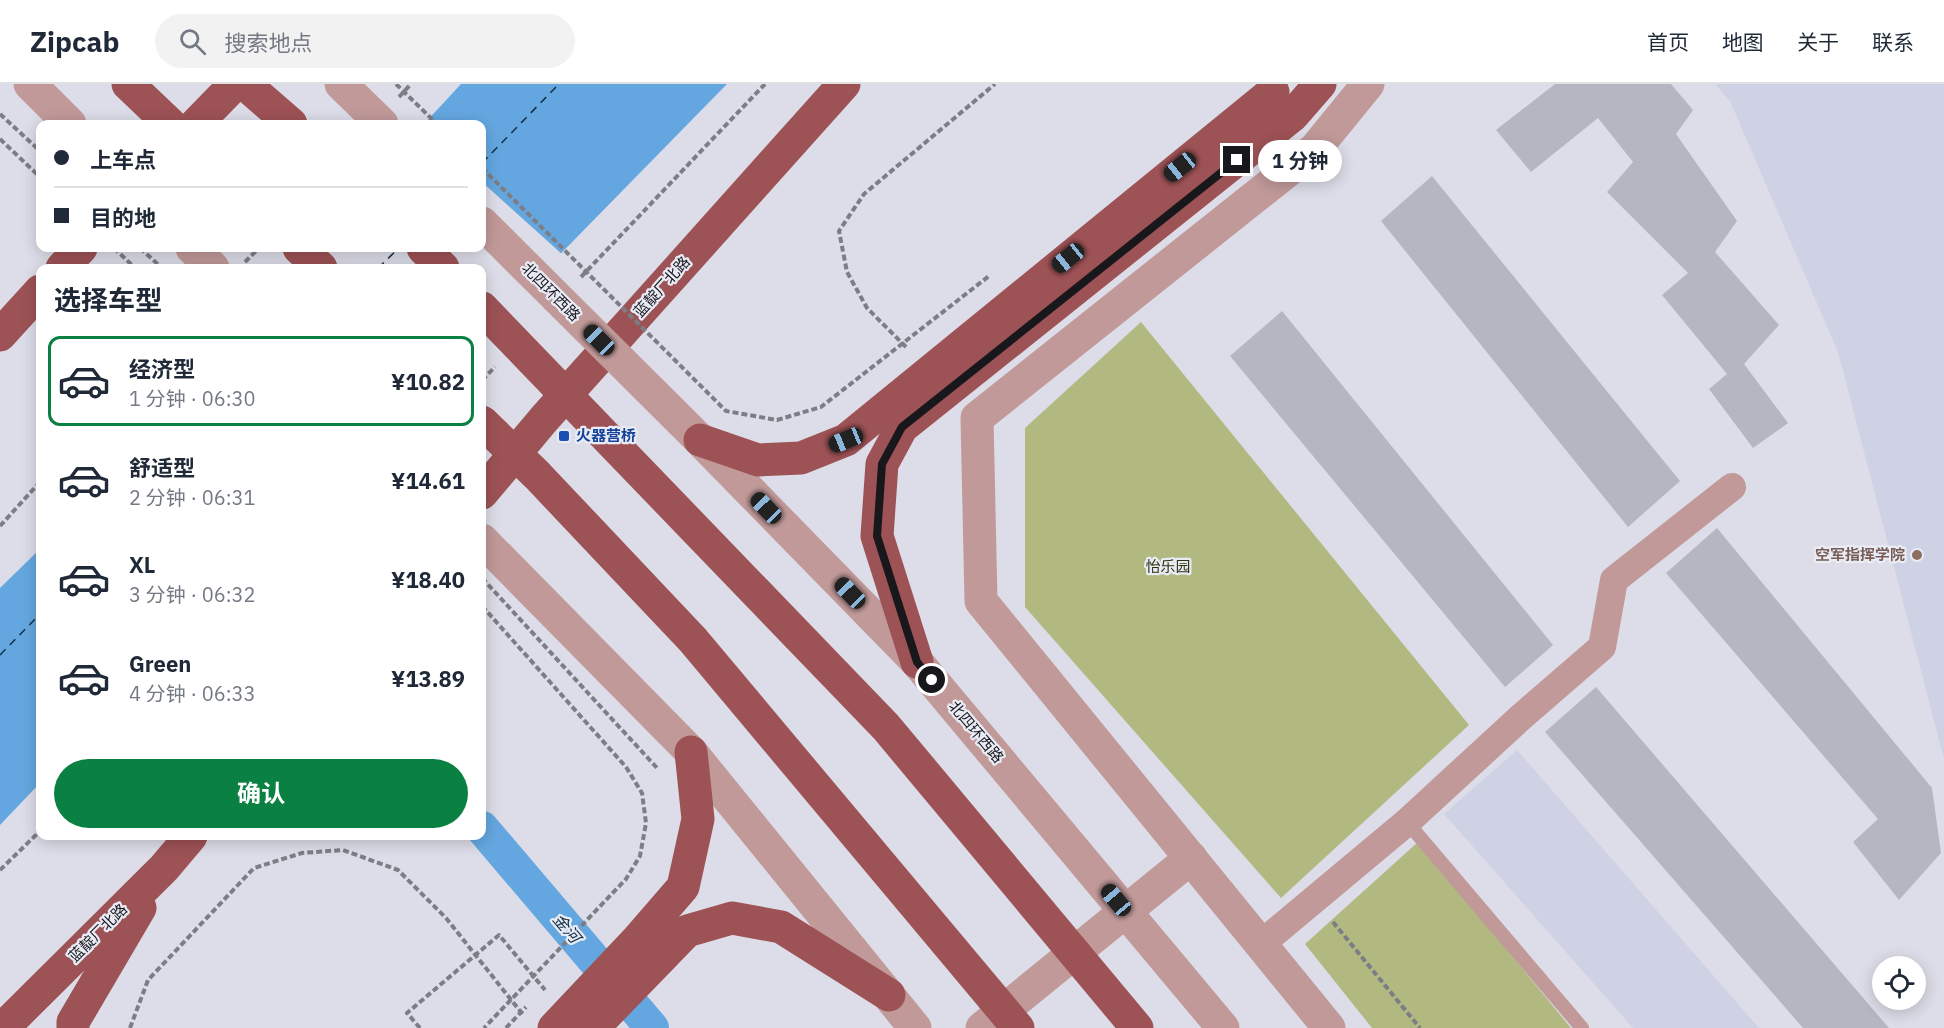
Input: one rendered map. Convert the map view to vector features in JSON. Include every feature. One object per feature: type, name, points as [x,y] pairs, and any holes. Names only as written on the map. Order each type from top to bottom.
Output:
[{"type":"highway","points":[[128,84],[166,120]]},
{"type":"highway","points":[[199,120],[235,84]]},
{"type":"highway","points":[[245,84],[286,120]]},
{"type":"highway","name":"蓝靛厂北路","points":[[486,488],[544,419],[844,84]]},
{"type":"highway","points":[[917,662],[877,536],[882,464],[902,427],[1293,116],[1320,84]]},
{"type":"highway","points":[[700,440],[758,460],[801,458],[846,440],[1275,88]]},
{"type":"highway","points":[[66,264],[77,252]]},
{"type":"highway","points":[[303,252],[317,264]]},
{"type":"highway","points":[[427,252],[439,264]]},
{"type":"highway","points":[[0,335],[36,295]]},
{"type":"highway","points":[[486,312],[886,727],[1137,1028]]},
{"type":"highway","points":[[486,426],[537,475],[693,640],[1018,1028]]},
{"type":"highway","points":[[540,1023],[638,939],[683,887],[698,819],[691,752]]},
{"type":"highway","name":"蓝靛厂北路","points":[[3,1028],[164,868],[188,840]]},
{"type":"highway","points":[[73,1028],[73,1022],[164,868]]},
{"type":"highway","points":[[593,1028],[687,931],[732,918],[781,927],[889,995]]},
{"type":"street","points":[[30,84],[66,120]]},
{"type":"street","points":[[341,84],[378,120]]},
{"type":"street","points":[[1329,1028],[981,601],[977,418],[1315,149],[1368,84]]},
{"type":"street","name":"北四环西路","points":[[486,227],[700,440],[917,662],[1223,1028]]},
{"type":"street","points":[[196,252],[209,264]]},
{"type":"street","points":[[1261,944],[1407,822],[1520,718],[1602,647],[1614,580],[1732,487]]},
{"type":"street","points":[[486,544],[691,752],[915,1028]]},
{"type":"street","points":[[982,1028],[1191,858]]},
{"type":"lane","points":[[1407,822],[1582,1028]]},
{"type":"path","points":[[396,84],[433,120]]},
{"type":"path","points":[[579,279],[765,84]]},
{"type":"path","points":[[909,350],[867,308],[847,272],[839,231],[864,194],[995,84]]},
{"type":"path","points":[[0,114],[36,147]]},
{"type":"path","points":[[0,139],[36,173]]},
{"type":"path","points":[[486,172],[726,411],[777,420],[821,406],[989,276]]},
{"type":"path","points":[[117,252],[131,264]]},
{"type":"path","points":[[144,252],[158,264]]},
{"type":"path","points":[[243,264],[255,252]]},
{"type":"path","points":[[486,376],[498,363]]},
{"type":"path","points":[[0,526],[36,486]]},
{"type":"path","points":[[486,582],[659,770]]},
{"type":"path","points":[[484,1028],[626,879],[640,856],[646,824],[642,793],[626,767],[486,610]]},
{"type":"path","points":[[0,870],[36,835]]},
{"type":"path","points":[[130,1028],[148,980],[255,868],[302,853],[343,850],[398,870],[446,918],[476,955],[540,1023]]},
{"type":"path","points":[[1315,899],[1420,1028]]},
{"type":"path","points":[[420,1028],[407,1013],[499,935],[549,994]]},
{"type":"path","points":[[538,994],[546,985]]},
{"type":"path","points":[[506,1028],[530,1002]]},
{"type":"shaded area","name":"空军指挥学院","points":[[1715,84],[1944,84],[1944,759],[1838,352],[1730,101]]},
{"type":"shaded area","points":[[1517,750],[1759,1028],[1633,1028],[1444,814]]},
{"type":"green space","name":"怡乐园","points":[[1141,322],[1469,725],[1281,898],[1025,607],[1025,428]]},
{"type":"green space","points":[[1418,842],[1571,1028],[1372,1028],[1305,944]]},
{"type":"water","points":[[461,84],[727,84],[486,330],[486,264],[332,264],[445,252],[486,252],[486,120],[428,120]]},
{"type":"water","points":[[36,553],[36,787],[0,825],[0,588]]},
{"type":"pier","points":[[486,186],[563,255],[486,334],[486,264],[295,264],[306,252],[486,252]]},
{"type":"building","points":[[1555,84],[1671,84],[1693,110],[1676,134],[1737,221],[1715,252],[1779,325],[1744,364],[1788,423],[1753,448],[1709,389],[1727,374],[1662,295],[1688,273],[1607,192],[1633,162],[1598,118],[1531,172],[1496,130]]},
{"type":"building","points":[[1432,176],[1680,481],[1628,527],[1381,221]]},
{"type":"building","points":[[1282,311],[1553,645],[1505,687],[1230,356]]},
{"type":"building","points":[[1717,528],[1932,788],[1941,853],[1899,900],[1853,842],[1878,819],[1666,573]]},
{"type":"building","points":[[1596,687],[1889,1028],[1803,1028],[1545,732]]},
{"type":"waterway","name":"金河","points":[[486,833],[652,1028]]},
{"type":"ferry route","points":[[486,159],[559,84]]},
{"type":"ferry route","points":[[382,264],[395,252]]},
{"type":"ferry route","points":[[0,655],[36,618]]},
{"type":"place","name":"火器营桥","points":[[564,436]]},
{"type":"place","name":"空军指挥学院","points":[[1917,555]]},
{"type":"route","points":[[932,680],[917,662],[877,536],[882,464],[902,427],[1237,160]]}]
